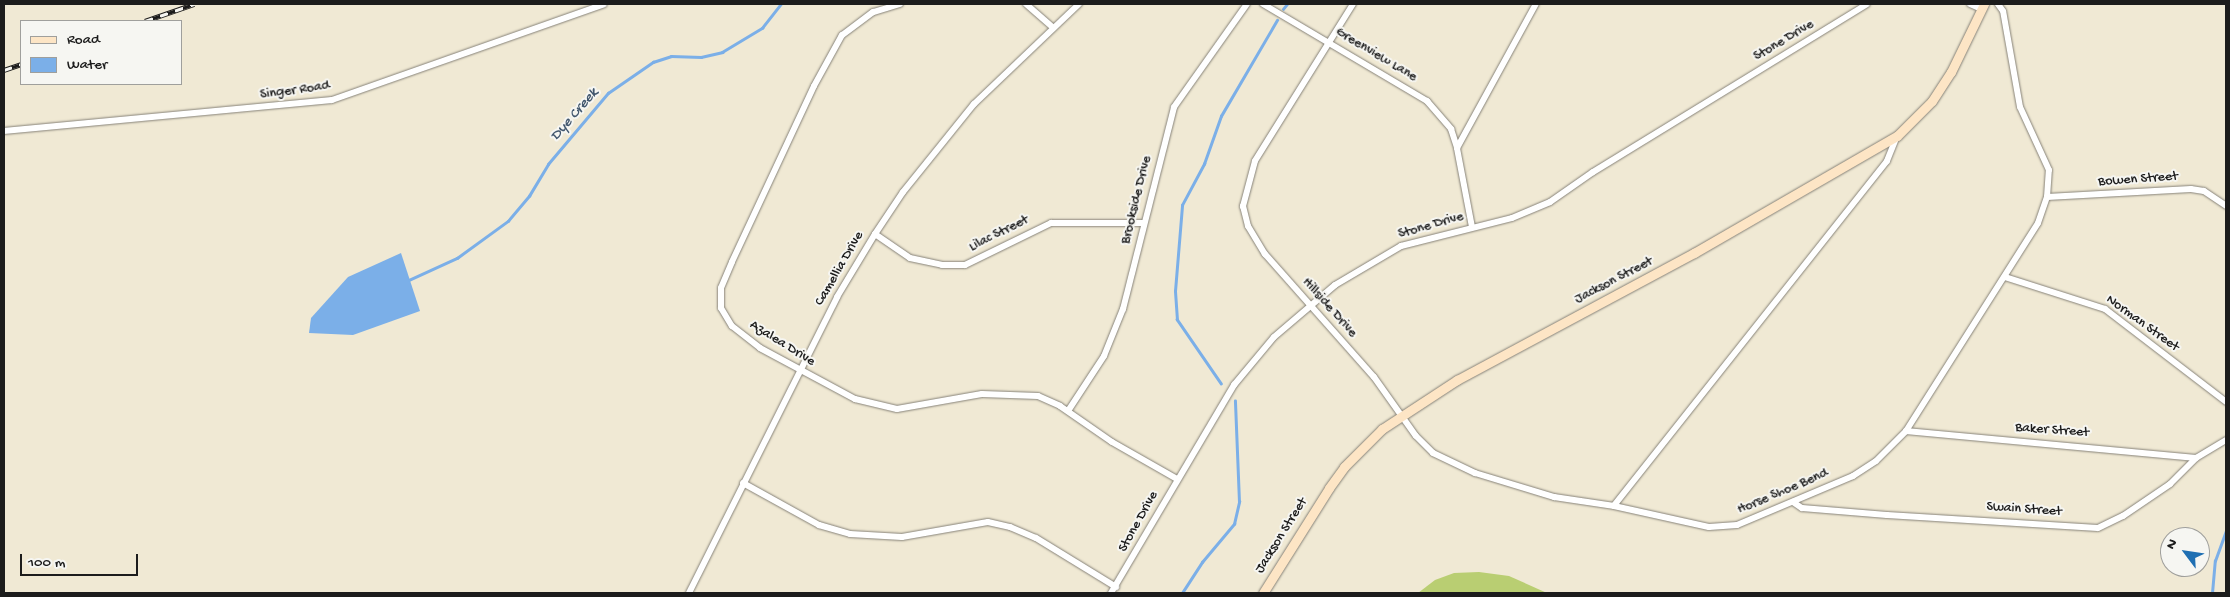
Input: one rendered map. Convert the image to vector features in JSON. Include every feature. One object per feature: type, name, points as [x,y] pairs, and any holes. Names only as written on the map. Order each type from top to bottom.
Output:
[{"type":"street","name":"Singer Road","points":[[4,131],[332,100],[604,4]]},
{"type":"street","name":"Azalea Drive","points":[[900,4],[873,12],[842,35],[814,86],[721,288],[721,308],[732,326],[760,348],[799,371],[855,399],[897,409],[982,394],[1038,396],[1068,411],[1112,442],[1178,479]]},
{"type":"street","points":[[1026,4],[1052,27]]},
{"type":"street","name":"Camellia Drive","points":[[689,593],[837,297],[875,234],[903,192],[974,104],[1052,27],[1079,4]]},
{"type":"street","name":"Brookside Drive","points":[[1068,411],[1104,356],[1123,309],[1143,223],[1174,106],[1247,4]]},
{"type":"street","name":"Greenview Lane","points":[[1263,4],[1427,101],[1451,129],[1458,148]]},
{"type":"street","name":"Hillside Drive","points":[[1352,4],[1255,161],[1243,206],[1248,226],[1265,254],[1374,377],[1416,436],[1449,462],[1554,497],[1614,506]]},
{"type":"street","points":[[1472,227],[1458,148],[1536,4]]},
{"type":"street","name":"Stone Drive","points":[[1111,593],[1178,479],[1252,360],[1335,285],[1401,246],[1512,218],[1550,202],[1593,172],[1632,151],[1868,4]]},
{"type":"street","points":[[1970,4],[1982,6]]},
{"type":"street","name":"Horse Shoe Bend","points":[[1614,506],[1718,528],[1737,525],[1853,476],[1876,461],[1906,431],[2038,223],[2047,197],[2049,170],[2020,107],[2003,11],[1998,4]]},
{"type":"street","name":"Jackson Street","points":[[1262,593],[1315,508],[1344,467],[1401,414],[1458,380],[1694,254],[1897,136],[1932,101],[1951,72],[1982,6]]},
{"type":"street","points":[[1614,506],[1887,161],[1897,136]]},
{"type":"street","name":"Bowen Street","points":[[2047,197],[2191,189],[2204,191],[2226,206]]},
{"type":"street","name":"Lilac Street","points":[[875,234],[910,258],[942,265],[965,265],[1051,223],[1143,223]]},
{"type":"street","name":"Norman Street","points":[[2005,276],[2105,309],[2226,402]]},
{"type":"street","name":"Baker Street","points":[[1906,431],[2196,458]]},
{"type":"street","name":"Swain Street","points":[[1793,502],[1802,508],[1868,514],[2098,528],[2123,516],[2170,484],[2196,458],[2226,440]]},
{"type":"street","points":[[743,483],[819,525],[850,534],[902,537],[988,522],[1010,527],[1036,538],[1116,587]]},
{"type":"green space","points":[[1479,572],[1509,576],[1547,593],[1418,593],[1435,580],[1454,573]]},
{"type":"water","points":[[401,253],[420,311],[353,335],[309,333],[311,318],[348,277]]},
{"type":"waterway","name":"Dye Creek","points":[[409,280],[457,258],[508,221],[529,196],[548,164],[608,93],[653,62],[671,56],[701,57],[722,52],[762,28],[781,4]]},
{"type":"waterway","points":[[1283,9],[1287,4]]},
{"type":"waterway","points":[[1221,384],[1177,320],[1175,291],[1182,205],[1204,164],[1221,116],[1277,20]]},
{"type":"waterway","points":[[1182,593],[1202,562],[1234,524],[1239,502],[1235,401]]},
{"type":"waterway","points":[[2212,593],[2215,561],[2226,530]]},
{"type":"railway","points":[[148,20],[194,4]]},
{"type":"railway","points":[[4,70],[20,64]]}]
